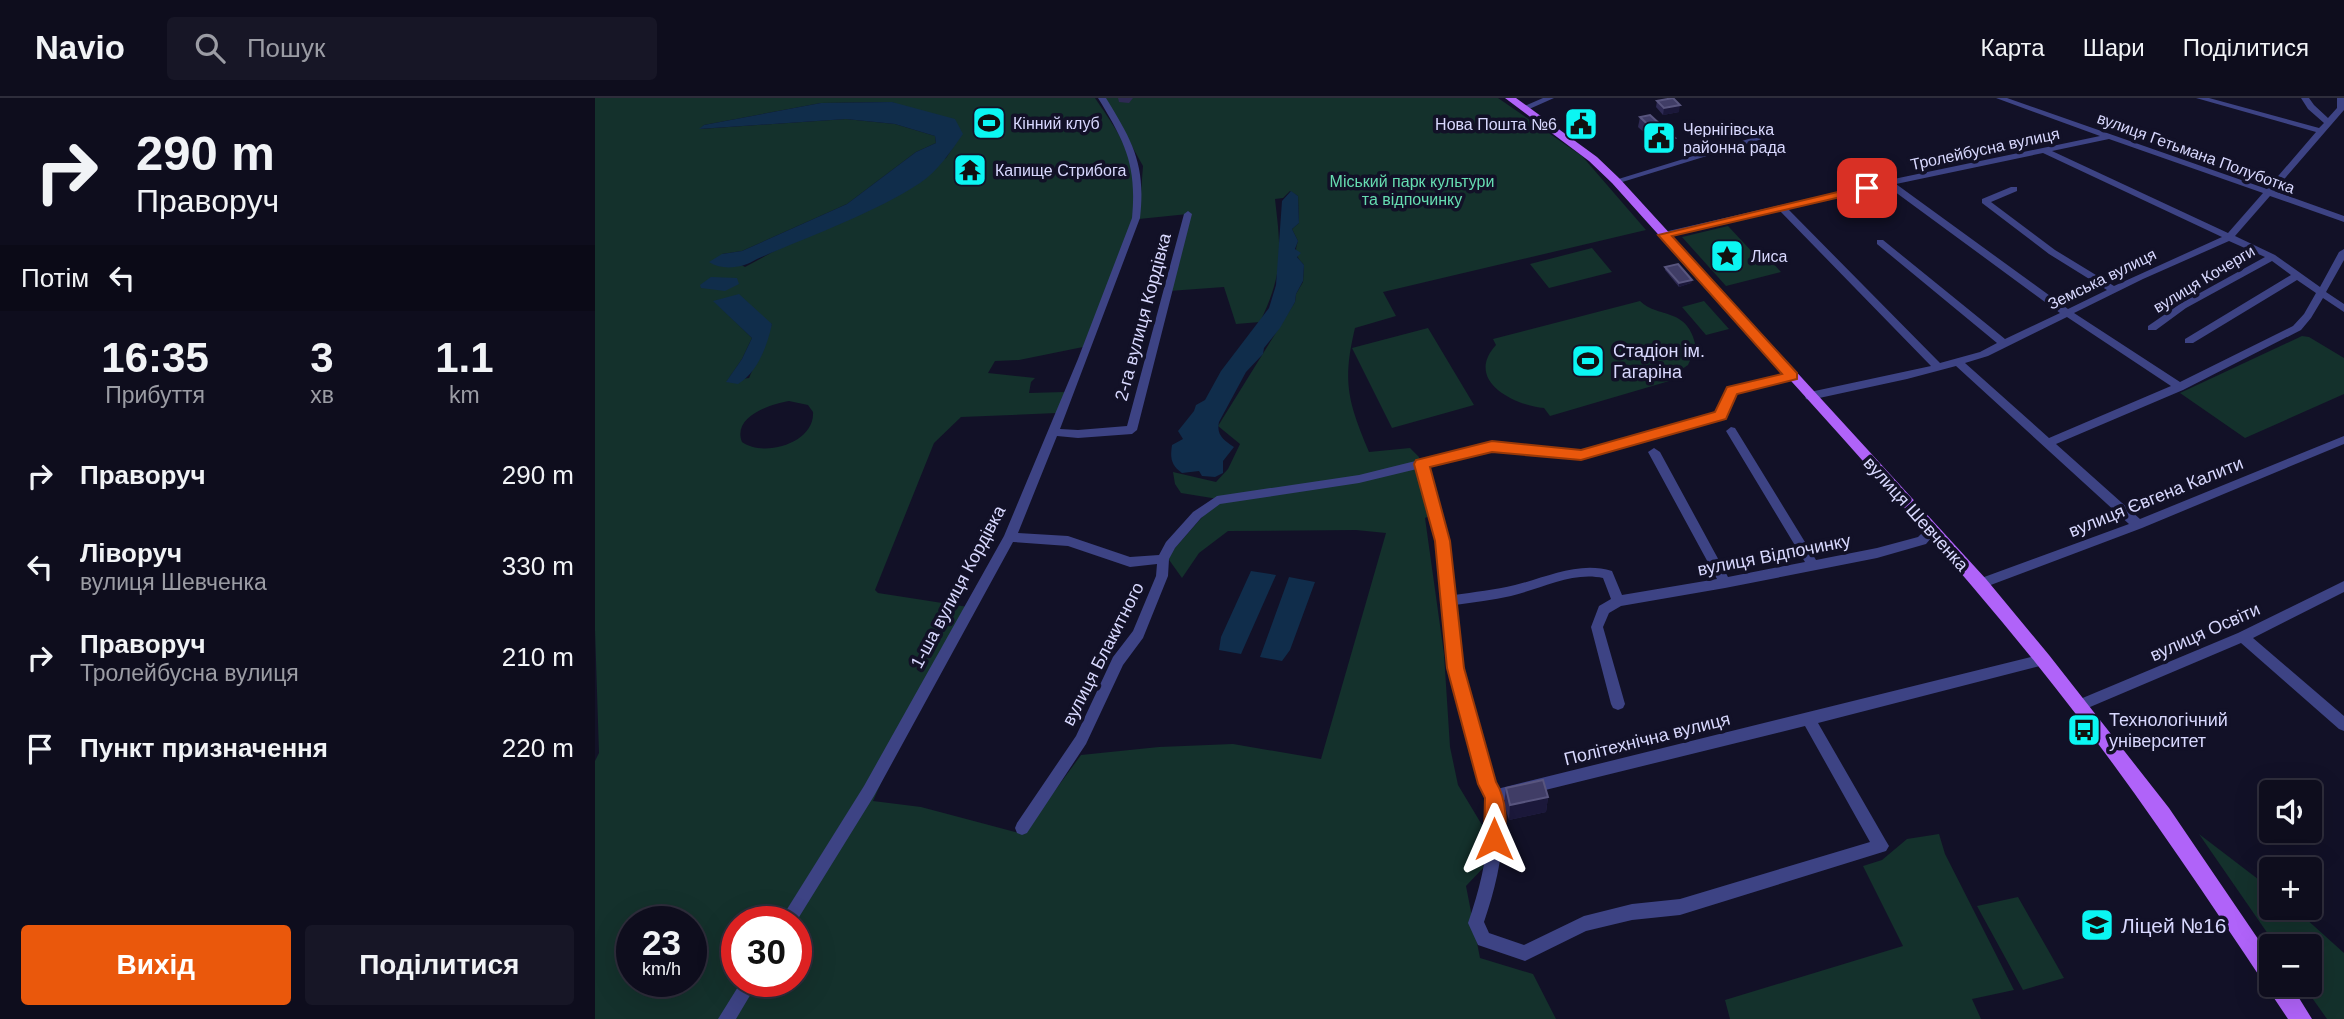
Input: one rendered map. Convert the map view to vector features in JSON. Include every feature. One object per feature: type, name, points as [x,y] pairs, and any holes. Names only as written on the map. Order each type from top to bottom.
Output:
[{"type":"main road","name":"вулиця Шевченка","points":[[1510,98],[1593,159],[1616,181],[1980,584],[2043,660],[2162,814],[2259,958]]},
{"type":"main road","points":[[2286,997],[2301,1019]]},
{"type":"street","name":"1-ша вулиця Кордівка","points":[[797,906],[869,791],[1010,537],[1054,432],[1136,218],[1138,166],[1102,98]]},
{"type":"street","points":[[1524,108],[1550,98]]},
{"type":"street","name":"вулиця Гетьмана Полуботка","points":[[2000,98],[2269,195],[2344,219]]},
{"type":"street","points":[[2200,98],[2222,101],[2321,131]]},
{"type":"street","points":[[2305,98],[2328,122],[2341,108],[2341,98]]},
{"type":"street","name":"Земська вулиця","points":[[1810,396],[1959,363],[2230,237],[2269,195],[2328,122]]},
{"type":"street","name":"Тролейбусна вулиця","points":[[1664,235],[1889,183],[2107,137]]},
{"type":"street","points":[[1616,181],[1758,139]]},
{"type":"street","name":"вулиця Кочерги","points":[[2045,151],[2272,257],[2344,310]]},
{"type":"street","points":[[1889,183],[2067,313],[2179,387]]},
{"type":"street","points":[[2014,189],[1985,201],[2052,252],[2114,290]]},
{"type":"street","points":[[1781,208],[1939,368]]},
{"type":"street","name":"2-га вулиця Кордівка","points":[[1054,432],[1078,434],[1132,430],[1188,214]]},
{"type":"street","points":[[1880,242],[2003,343]]},
{"type":"street","points":[[2048,443],[2179,387],[2297,328],[2308,316],[2344,251]]},
{"type":"street","name":"вулиця Кочерги","points":[[2152,328],[2183,306],[2272,257]]},
{"type":"street","points":[[2189,341],[2298,275]]},
{"type":"street","points":[[1959,363],[2138,524]]},
{"type":"street","points":[[1792,376],[1732,390],[1721,416],[1581,455],[1492,446],[1421,464],[1443,541],[1455,668],[1488,784],[1495,796],[1494,860],[1485,900],[1476,923],[1484,939],[1525,953],[1584,924],[1632,912],[1680,907],[1881,846],[1808,719]]},
{"type":"street","points":[[1731,431],[1813,565]]},
{"type":"street","name":"вулиця Євгена Калити","points":[[1980,584],[2138,524],[2344,440]]},
{"type":"street","points":[[1654,452],[1725,583]]},
{"type":"street","name":"вулиця Блакитного","points":[[1022,828],[1081,740],[1118,661],[1138,634],[1162,576],[1163,559],[1170,545],[1197,515],[1217,500],[1359,479],[1421,464]]},
{"type":"street","name":"вулиця Відпочинку","points":[[1618,601],[1725,583],[1922,541],[1931,531]]},
{"type":"street","points":[[1010,537],[1068,541],[1130,562],[1163,559]]},
{"type":"street","points":[[1450,601],[1521,589],[1539,581],[1598,570],[1608,576],[1618,601],[1604,610],[1597,627],[1618,704]]},
{"type":"street","name":"вулиця Освіти","points":[[2078,705],[2242,637],[2344,586]]},
{"type":"street","points":[[2242,637],[2344,725]]},
{"type":"street","name":"Політехнічна вулиця","points":[[1495,796],[2043,660]]},
{"type":"street","points":[[726,1019],[740,997]]},
{"type":"green space","name":"Міський парк культури та відпочинку","points":[[595,98],[1095,98],[1120,137],[1134,169],[1136,197],[1118,264],[1083,347],[1019,360],[995,361],[988,373],[1035,378],[1031,382],[1029,393],[1065,392],[1057,413],[961,417],[934,443],[875,590],[878,593],[968,607],[938,654],[873,801],[921,807],[1023,834],[1081,755],[1159,747],[1233,744],[1321,759],[1386,533],[1356,530],[1228,531],[1199,553],[1182,578],[1167,557],[1218,499],[1181,493],[1175,484],[1173,472],[1216,482],[1228,469],[1240,444],[1218,426],[1295,302],[1303,282],[1304,265],[1297,254],[1298,241],[1292,229],[1299,223],[1298,196],[1290,191],[1283,198],[1275,199],[1279,261],[1273,289],[1260,322],[1236,324],[1224,287],[1169,291],[1188,214],[1139,219],[1143,166],[1105,98],[1498,98],[1582,156],[1646,230],[1383,292],[1396,316],[1355,328],[1349,363],[1352,405],[1369,452],[1410,448],[1419,457],[1418,477],[1429,516],[1425,518],[1444,654],[1450,747],[1458,785],[1482,825],[1472,849],[1484,867],[1466,886],[1480,958],[1533,974],[1556,1019],[595,1019],[595,761],[599,753],[595,630]],"holes":[[[892,102],[962,134],[946,158],[745,267],[722,254],[742,251],[847,204],[916,152],[936,143],[935,136],[895,124],[846,119],[700,129],[704,125],[821,103]],[[714,301],[772,324],[749,378],[727,381],[752,338]],[[789,401],[808,405],[813,412],[806,432],[786,445],[775,448],[751,447],[742,442],[740,433],[747,419],[763,409]]]},
{"type":"green space","points":[[1728,226],[1756,256],[1765,254],[1781,272],[1726,286],[1682,237]]},
{"type":"green space","points":[[1592,248],[1612,272],[1549,288],[1530,264]]},
{"type":"green space","name":"Стадіон ім. Гагаріна","points":[[1640,301],[1680,319],[1692,334],[1696,347],[1688,365],[1679,371],[1683,377],[1550,416],[1544,408],[1507,396],[1489,380],[1486,369],[1488,358],[1496,345],[1493,339]]},
{"type":"green space","points":[[1704,301],[1729,329],[1706,335],[1682,307]]},
{"type":"green space","points":[[1428,328],[1474,405],[1392,428],[1352,348]]},
{"type":"green space","points":[[2302,336],[2309,337],[2344,358],[2344,394],[2245,438],[2180,393]]},
{"type":"green space","points":[[1939,834],[1945,854],[2014,990],[1972,999],[1981,1019],[1730,1019],[1725,1000],[1903,946],[1863,866],[1882,860],[1907,839]]},
{"type":"green space","points":[[2199,834],[2259,880],[2259,920],[2307,920],[2344,953],[2344,1019],[2327,1019],[2311,997],[2322,997],[2322,934],[2268,934]]},
{"type":"green space","points":[[2018,897],[2064,978],[2023,990],[1977,906]]},
{"type":"water","points":[[892,102],[955,119],[963,134],[933,173],[902,194],[862,214],[746,265],[727,267],[709,262],[722,254],[742,251],[847,204],[916,152],[936,143],[935,136],[895,124],[846,119],[699,129],[704,125],[821,103]]},
{"type":"water","points":[[1291,191],[1298,196],[1299,223],[1292,229],[1298,241],[1295,249],[1301,253],[1297,257],[1304,265],[1303,281],[1295,302],[1264,348],[1263,354],[1246,372],[1219,422],[1220,434],[1234,447],[1223,461],[1223,473],[1215,477],[1202,476],[1199,471],[1182,473],[1173,464],[1171,457],[1172,445],[1183,439],[1178,431],[1196,405],[1205,400],[1221,371],[1269,308],[1276,285],[1282,201]]},
{"type":"water","points":[[711,277],[737,278],[739,284],[725,291],[701,288],[700,285]]},
{"type":"water","points":[[739,294],[772,324],[756,366],[738,384],[726,382],[752,338],[713,301]]},
{"type":"water","points":[[1251,571],[1276,575],[1241,654],[1219,650],[1221,637]]},
{"type":"water","points":[[1289,577],[1315,582],[1290,650],[1282,661],[1260,657]]},
{"type":"building","points":[[1673,98],[1680,105],[1664,108],[1657,101]]},
{"type":"building","points":[[1650,115],[1675,138],[1664,140],[1640,117]]},
{"type":"building","points":[[1678,264],[1692,280],[1679,283],[1665,267]]},
{"type":"building","points":[[1543,780],[1548,797],[1510,805],[1506,788]]},
{"type":"place","name":"Кінний клуб","points":[[989,123]]},
{"type":"place","name":"Нова Пошта №6","points":[[1581,124]]},
{"type":"place","name":"Чернігівська районна рада","points":[[1659,138]]},
{"type":"place","name":"Капище Стрибога","points":[[970,170]]},
{"type":"place","name":"Лиса","points":[[1727,256]]},
{"type":"place","name":"Стадіон ім. Гагаріна","points":[[1588,361]]},
{"type":"place","name":"Технологічний університет","points":[[2084,730]]},
{"type":"place","name":"Ліцей №16","points":[[2097,925]]},
{"type":"route","points":[[1494,839],[1495,796],[1488,784],[1455,668],[1443,541],[1421,464],[1492,446],[1581,455],[1721,416],[1732,390],[1792,376],[1664,235],[1867,188]]}]
